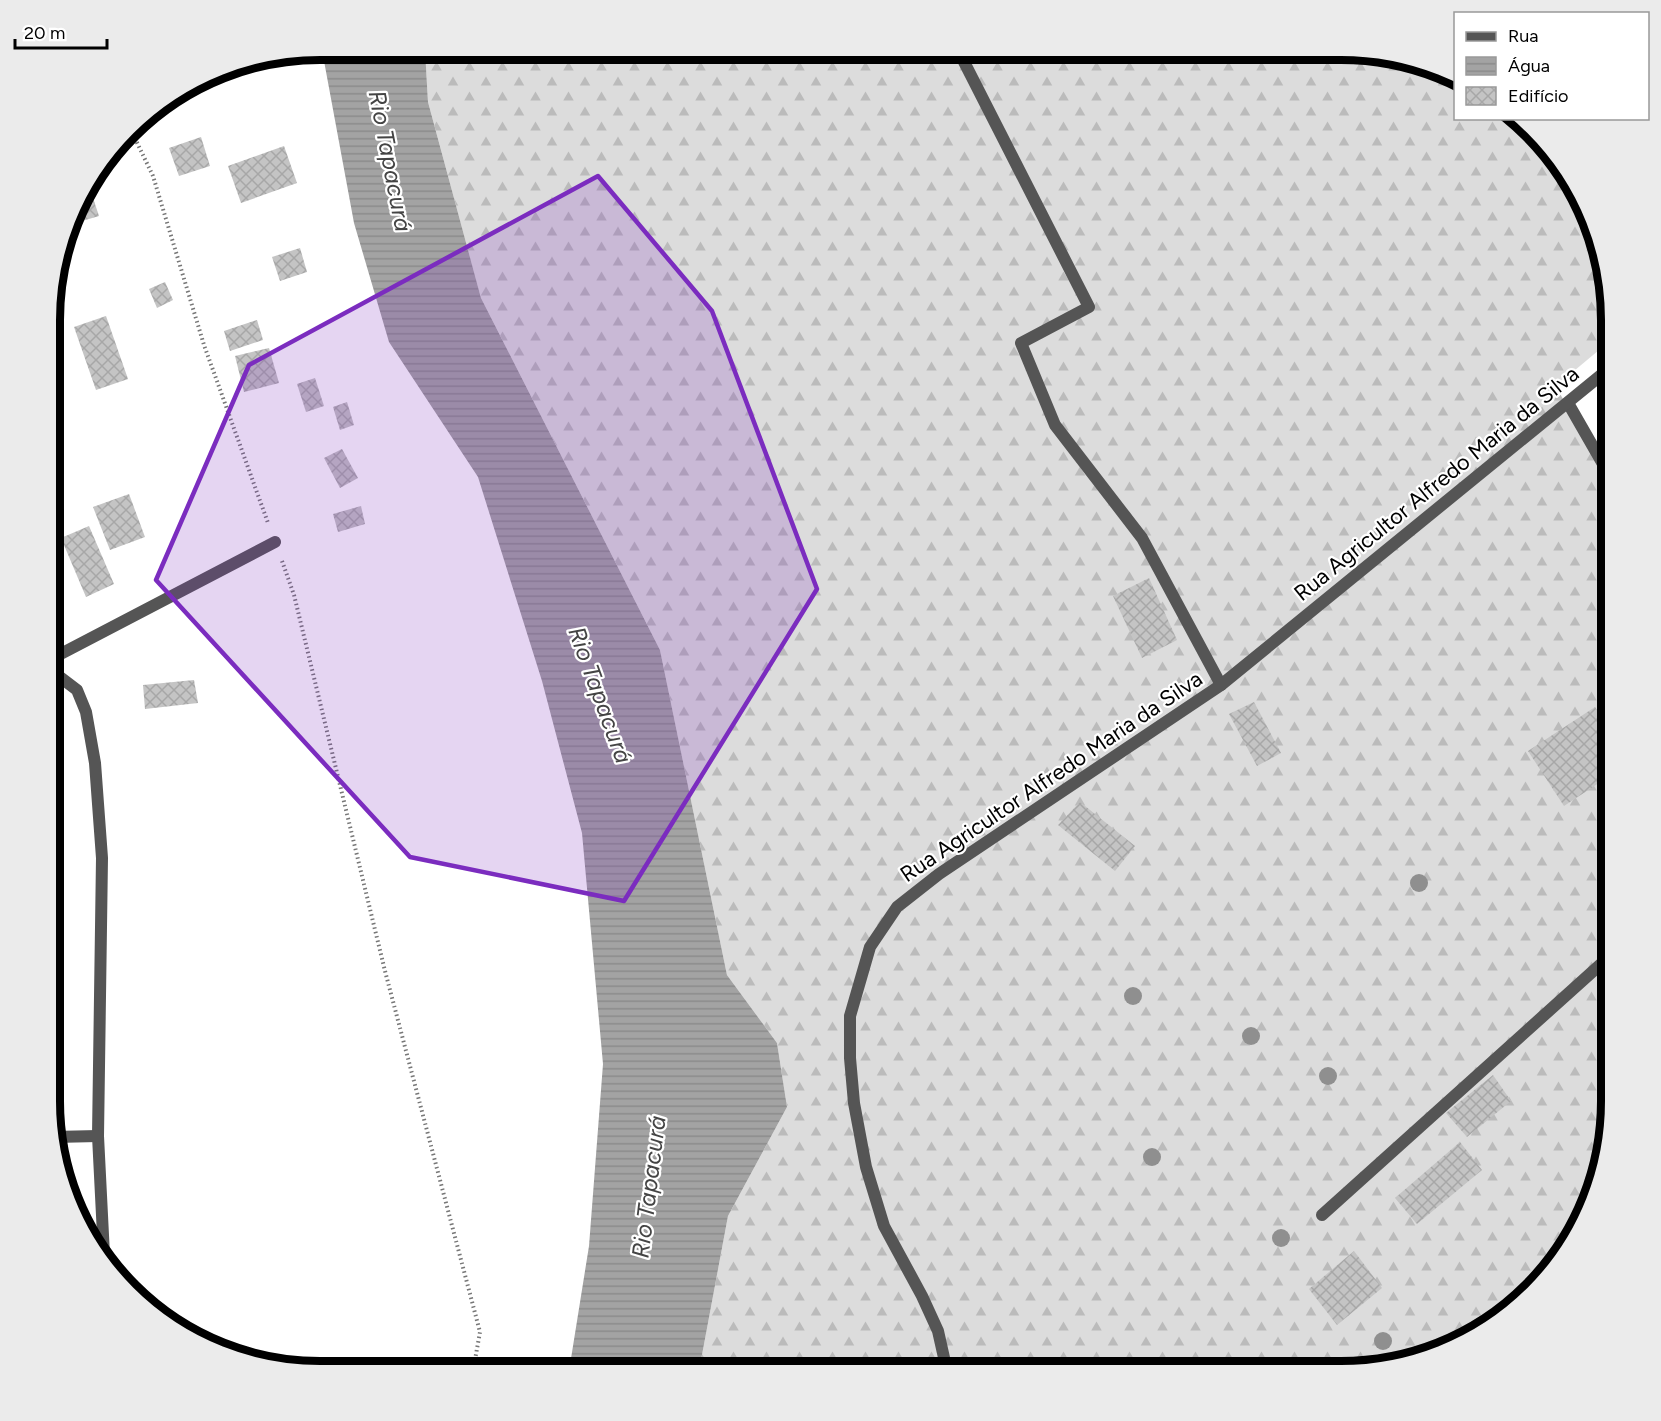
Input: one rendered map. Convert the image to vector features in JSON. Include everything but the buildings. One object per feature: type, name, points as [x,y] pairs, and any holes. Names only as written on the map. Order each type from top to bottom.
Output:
[{"type":"street","points":[[963,60],[1089,307],[1021,343],[1055,425],[1142,537],[1221,685]]},
{"type":"street","name":"Rua Agricultor Alfredo Maria da Silva","points":[[945,1361],[938,1331],[884,1226],[866,1167],[856,1113],[850,1058],[850,1016],[870,947],[897,907],[939,873],[1221,685],[1601,375]]},
{"type":"street","points":[[1568,403],[1601,461]]},
{"type":"street","points":[[60,654],[275,542]]},
{"type":"street","points":[[60,677],[77,690],[86,712],[95,763],[102,858],[98,1136],[103,1244]]},
{"type":"street","points":[[1322,1215],[1601,964]]},
{"type":"street","points":[[62,1137],[98,1136]]},
{"type":"path","points":[[135,138],[153,176],[204,345],[294,595],[385,971],[480,1332],[475,1361]]},
{"type":"highlighted area","points":[[598,176],[712,311],[817,589],[624,901],[410,857],[156,580],[249,365]]},
{"type":"green space","points":[[426,60],[1341,60],[1392,65],[1440,80],[1454,86],[1454,120],[1506,120],[1525,136],[1557,176],[1574,205],[1592,253],[1599,286],[1601,348],[1556,386],[1601,469],[1601,1101],[1596,1152],[1581,1200],[1557,1245],[1525,1285],[1485,1317],[1456,1334],[1408,1352],[1375,1359],[1341,1361],[701,1361],[728,1216],[787,1107],[777,1043],[727,975],[660,650],[481,298],[428,102]]},
{"type":"water","name":"Rio Tapacurá","points":[[324,60],[426,60],[428,102],[481,298],[660,650],[727,975],[777,1043],[787,1107],[728,1216],[701,1361],[571,1361],[589,1246],[603,1064],[582,833],[542,681],[478,477],[389,342],[354,223]]}]
